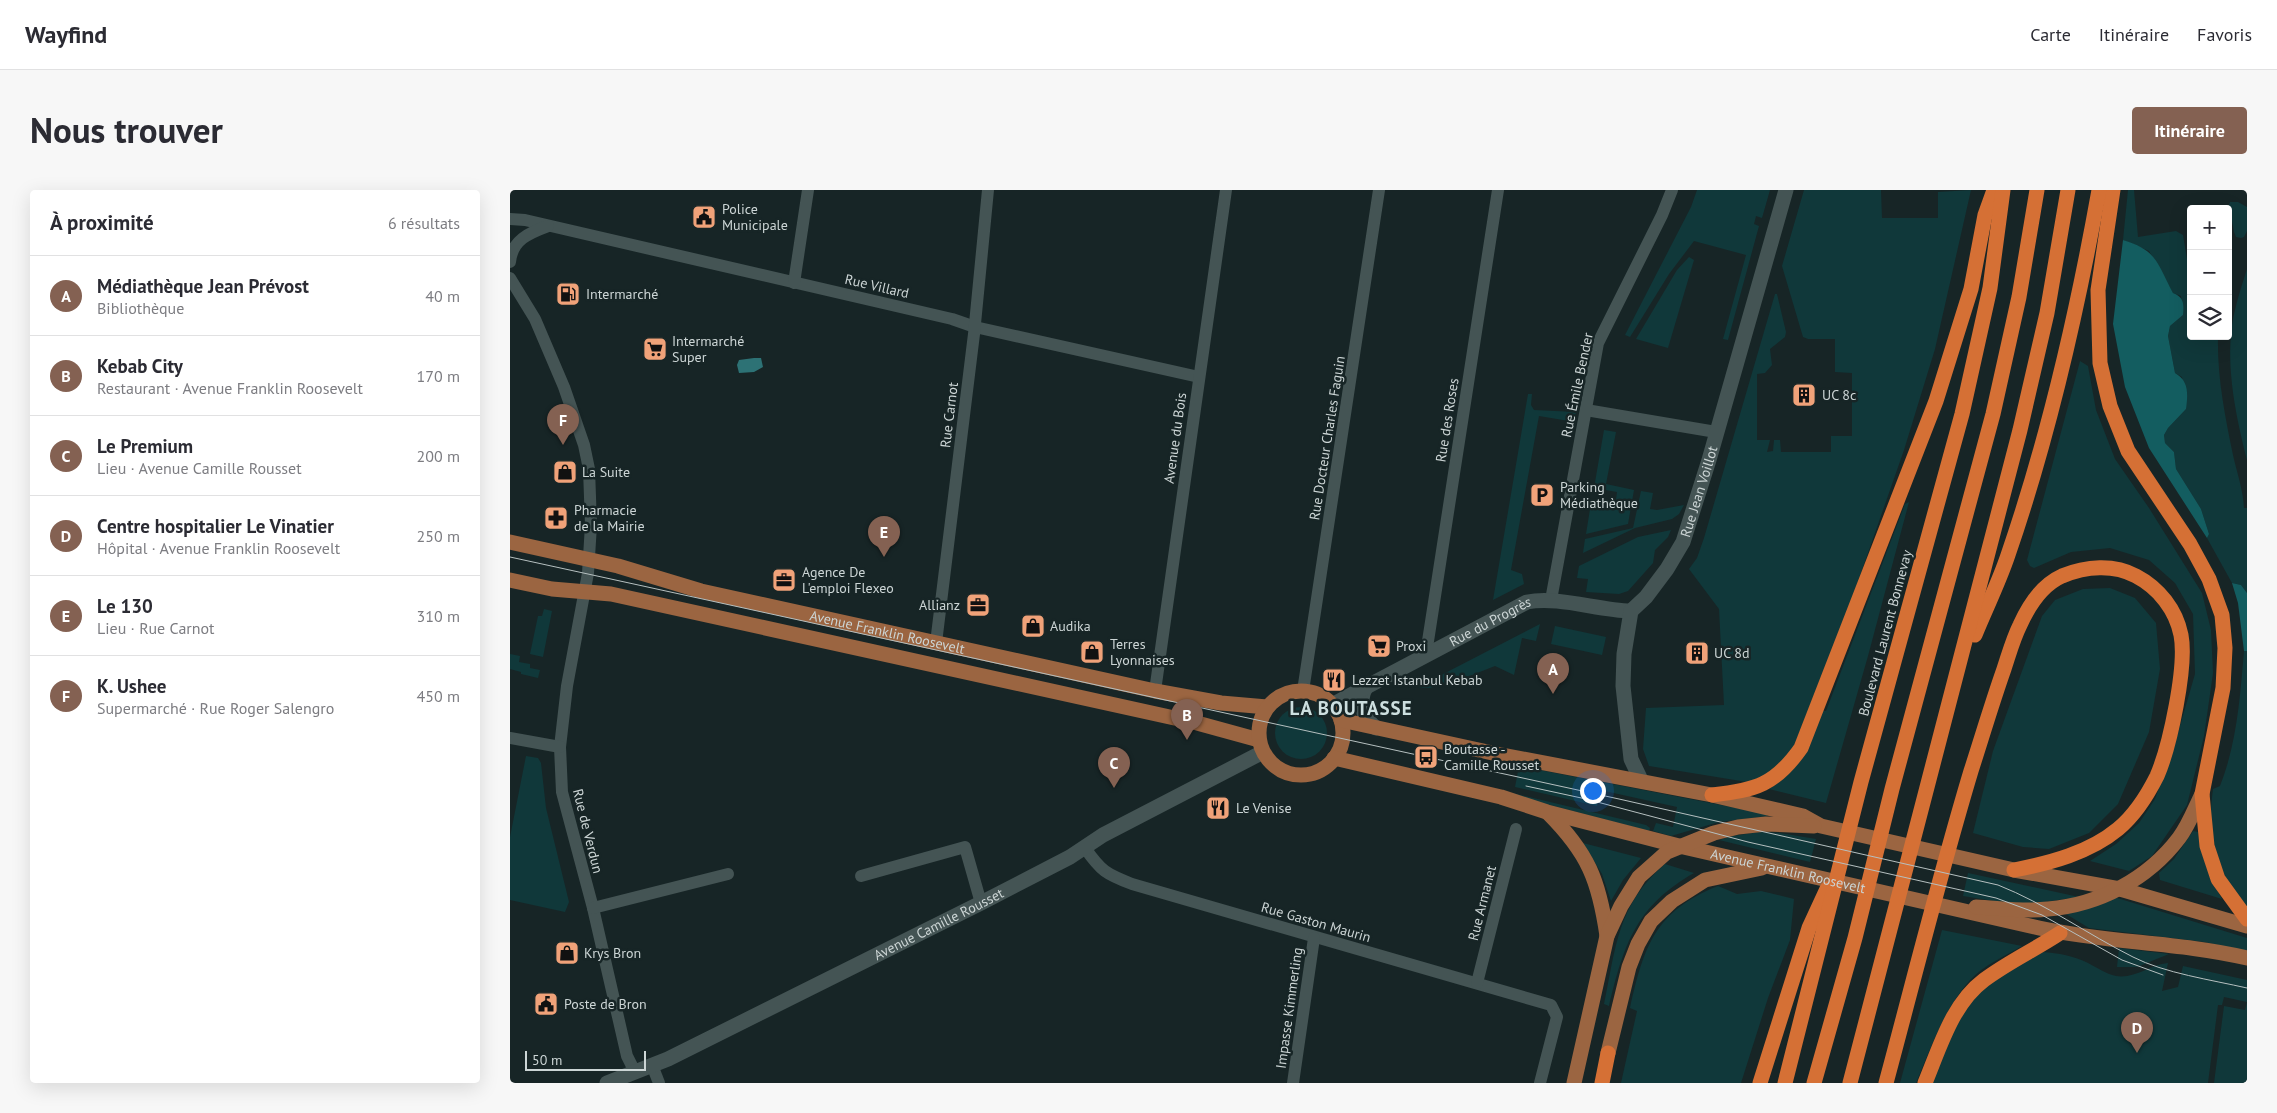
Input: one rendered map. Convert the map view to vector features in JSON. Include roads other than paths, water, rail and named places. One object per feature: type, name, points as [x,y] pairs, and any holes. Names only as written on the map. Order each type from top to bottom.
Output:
[{"type":"highway","points":[[1712,795],[1744,791],[1772,780],[1788,767],[1801,748],[1936,401],[1971,288],[1985,214],[1994,190]]},
{"type":"highway","name":"Boulevard Laurent Bonnevay","points":[[1785,1083],[1817,930],[1842,855],[1962,414],[1990,288],[2003,190]]},
{"type":"highway","points":[[1814,1083],[1855,938],[1892,789],[1993,414],[2019,297],[2037,190]]},
{"type":"highway","points":[[1850,1083],[1926,796],[2028,394],[2047,312],[2068,190]]},
{"type":"highway","points":[[1955,681],[2008,555],[2046,430],[2078,307],[2100,190]]},
{"type":"highway","points":[[2112,190],[2098,290],[2100,363],[2110,406],[2128,451],[2190,544],[2210,579],[2222,615],[2225,648],[2223,688],[2202,794],[2207,846],[2218,879],[2247,919]]},
{"type":"highway","points":[[1886,1083],[1961,804],[1988,715],[2020,626],[2040,592],[2062,576],[2096,567],[2124,569],[2147,581],[2170,605],[2181,636],[2181,678],[2158,772],[2147,795],[2134,814],[2105,839],[2075,854],[2041,865],[2014,870]]},
{"type":"highway","points":[[1760,1083],[1817,930]]},
{"type":"highway","points":[[1925,1083],[1954,1016],[1966,998],[1984,980],[2060,933]]},
{"type":"highway","points":[[1602,1083],[1608,1053]]},
{"type":"main road","name":"Avenue Franklin Roosevelt","points":[[510,542],[589,559],[701,591],[1155,690],[1221,703],[1267,707]]},
{"type":"main road","name":"Avenue Franklin Roosevelt","points":[[510,580],[552,589],[611,594],[1197,723],[1261,746],[1271,763],[1283,771],[1297,775],[1311,774],[1324,768],[1334,758],[1501,796],[1547,812],[1678,846],[2060,933],[2179,947],[2247,958]]},
{"type":"main road","points":[[1261,746],[1260,720],[1267,707],[1283,694],[1303,690],[1319,695],[1332,705],[1341,720],[1342,739],[1334,758]]},
{"type":"main road","points":[[1341,720],[1504,755],[1712,795],[1803,816],[1821,826]]},
{"type":"main road","points":[[1939,906],[2048,909],[2094,899],[2120,889],[2158,862],[2180,837],[2202,794]]},
{"type":"main road","points":[[1547,812],[1571,836],[1590,865],[1601,900],[1607,936]]},
{"type":"main road","points":[[1574,1083],[1607,936],[1621,906],[1639,878],[1658,858],[1678,846],[1738,827],[1766,824],[1821,826],[2014,870],[2120,889],[2247,926]]},
{"type":"main road","points":[[1608,1053],[1629,968],[1638,944],[1651,921],[1672,901],[1705,880],[1767,867]]},
{"type":"street","points":[[794,283],[808,190]]},
{"type":"street","name":"Rue Carnot","points":[[936,642],[975,327],[988,190]]},
{"type":"street","name":"Avenue du Bois","points":[[1155,690],[1226,190]]},
{"type":"street","name":"Rue Docteur Charles Faguin","points":[[1303,690],[1379,190]]},
{"type":"street","name":"Rue des Roses","points":[[1426,654],[1498,190]]},
{"type":"street","name":"Rue Émile Bender","points":[[1551,600],[1598,342],[1662,215],[1672,190]]},
{"type":"street","name":"Rue Jean Voillot","points":[[1631,611],[1646,597],[1667,569],[1683,542],[1786,190]]},
{"type":"street","name":"Rue Villard","points":[[510,219],[526,220],[952,319],[975,327],[1199,377]]},
{"type":"street","points":[[510,262],[511,252],[518,242],[529,233],[548,226]]},
{"type":"street","name":"Rue de Verdun","points":[[510,278],[535,319],[564,387],[584,445],[591,480],[589,559],[570,667],[560,747],[562,792],[627,1056],[634,1072]]},
{"type":"street","points":[[1586,410],[1716,432]]},
{"type":"street","name":"Rue du Progrès","points":[[1332,705],[1526,602],[1551,600],[1611,611],[1631,611]]},
{"type":"street","points":[[1631,611],[1624,654],[1623,686],[1631,758],[1641,780]]},
{"type":"street","points":[[1366,687],[1362,694],[1361,704],[1369,722],[1376,728]]},
{"type":"street","points":[[510,738],[560,747]]},
{"type":"street","name":"Avenue Camille Rousset","points":[[606,1083],[668,1060],[981,903],[1085,848],[1103,835],[1261,746]]},
{"type":"street","name":"Rue Armanet","points":[[1476,983],[1516,829]]},
{"type":"street","points":[[861,876],[965,847],[981,903]]},
{"type":"street","name":"Rue Gaston Maurin","points":[[1085,848],[1095,863],[1107,874],[1132,884],[1551,1006],[1557,1017],[1540,1083]]},
{"type":"street","points":[[592,908],[728,874]]},
{"type":"street","name":"Impasse Kimmerling","points":[[1293,1083],[1314,938]]},
{"type":"street","points":[[652,1065],[659,1083]]},
{"type":"tram line","points":[[510,557],[1619,799],[1998,885],[2050,910],[2145,963],[2247,988]]},
{"type":"tram line","points":[[1526,786],[1586,799],[1748,842],[1996,898],[2042,915],[2122,960],[2163,975]]},
{"type":"place","name":"Police Municipale","points":[[704,217]]},
{"type":"place","name":"Intermarché","points":[[568,294]]},
{"type":"place","name":"Intermarché Super","points":[[655,349]]},
{"type":"place","name":"UC 8c","points":[[1804,395]]},
{"type":"place","name":"K. Ushee","points":[[563,445]]},
{"type":"place","name":"La Suite","points":[[565,472]]},
{"type":"place","name":"Parking Médiathèque","points":[[1542,495]]},
{"type":"place","name":"Pharmacie de la Mairie","points":[[556,518]]},
{"type":"place","name":"Le 130","points":[[884,557]]},
{"type":"place","name":"Agence De L'emploi Flexeo","points":[[784,580]]},
{"type":"place","name":"Allianz","points":[[978,605]]},
{"type":"place","name":"Audika","points":[[1033,626]]},
{"type":"place","name":"Proxi","points":[[1379,646]]},
{"type":"place","name":"Terres Lyonnaises","points":[[1092,652]]},
{"type":"place","name":"UC 8d","points":[[1697,653]]},
{"type":"place","name":"Lezzet Istanbul Kebab","points":[[1334,680]]},
{"type":"place","name":"Médiathèque Jean Prévost","points":[[1553,694]]},
{"type":"place","name":"Kebab City","points":[[1187,740]]},
{"type":"place","name":"Boutasse - Camille Rousset","points":[[1426,757]]},
{"type":"place","name":"Le Premium","points":[[1114,788]]},
{"type":"place","name":"Le Venise","points":[[1218,808]]},
{"type":"place","name":"Krys Bron","points":[[567,953]]},
{"type":"place","name":"Poste de Bron","points":[[546,1004]]},
{"type":"place","name":"Centre hospitalier Le Vinatier","points":[[2137,1053]]},
{"type":"district","name":"LA BOUTASSE","points":[[1351,708]]}]
